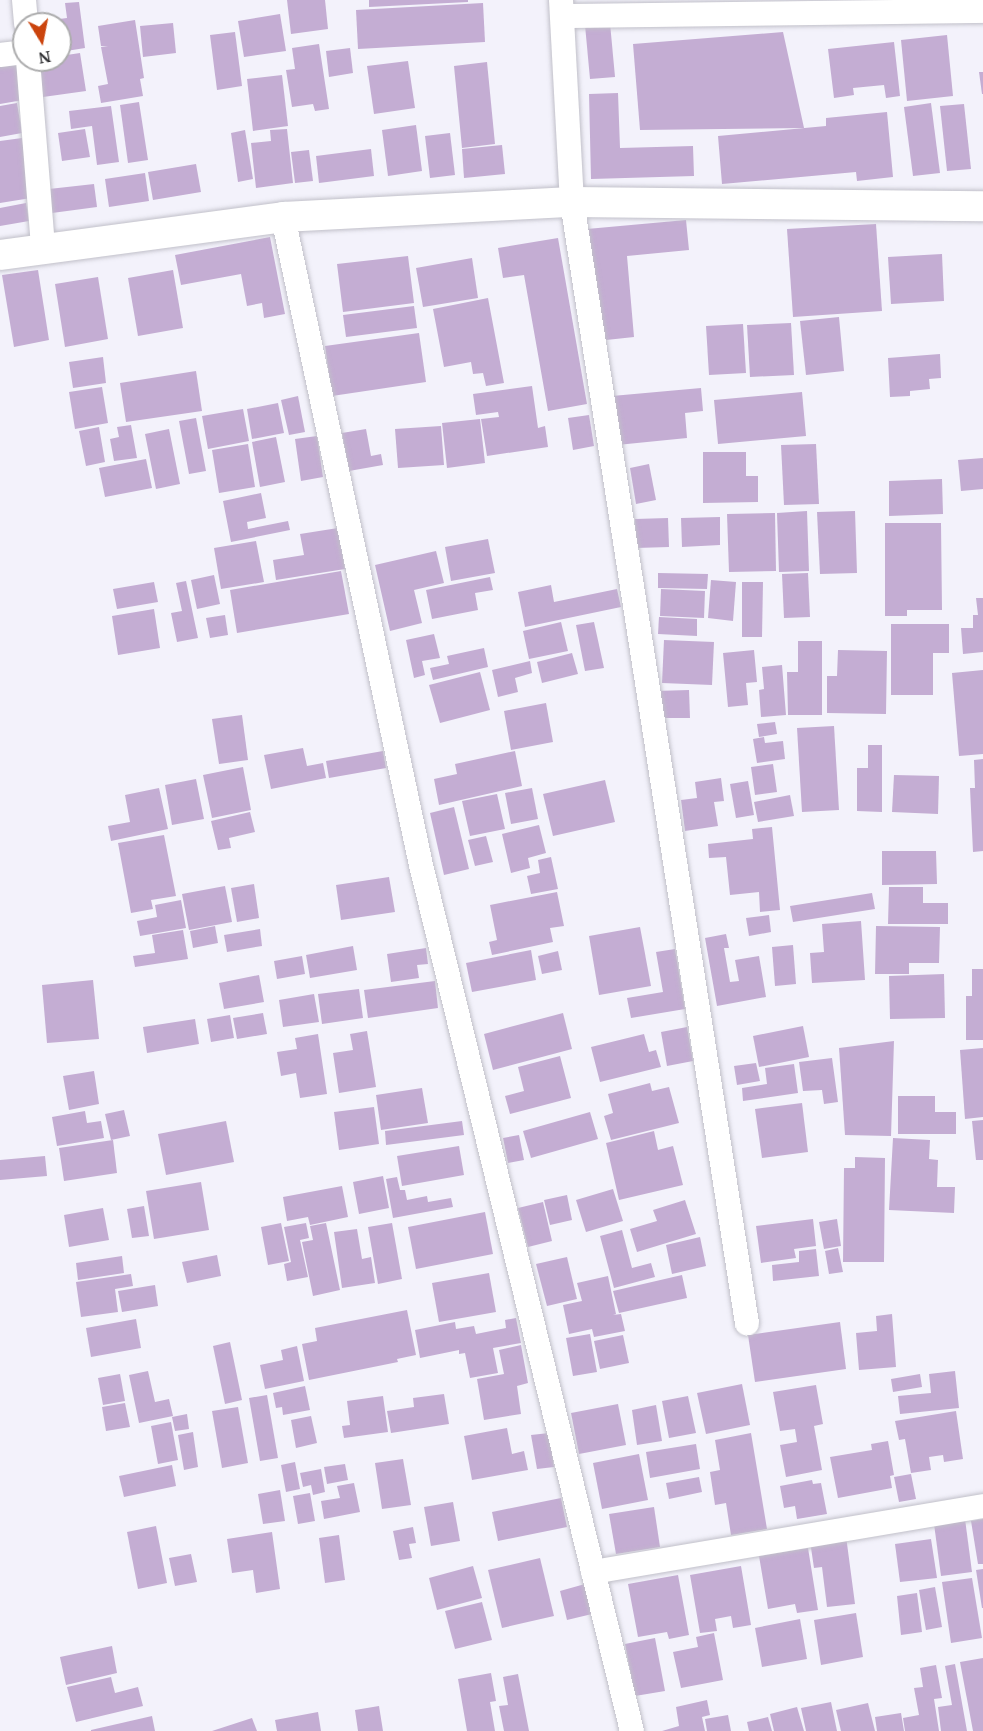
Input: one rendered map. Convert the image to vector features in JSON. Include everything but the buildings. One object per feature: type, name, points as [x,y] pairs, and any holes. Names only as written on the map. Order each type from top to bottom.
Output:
[{"type":"street","points":[[747,1323],[572,202],[561,8],[983,11]]},
{"type":"street","points":[[29,72],[43,248]]},
{"type":"street","points":[[0,255],[283,217],[572,202],[983,206]]},
{"type":"street","points":[[283,217],[421,865],[632,1731]]},
{"type":"street","points":[[593,1572],[983,1506]]}]
